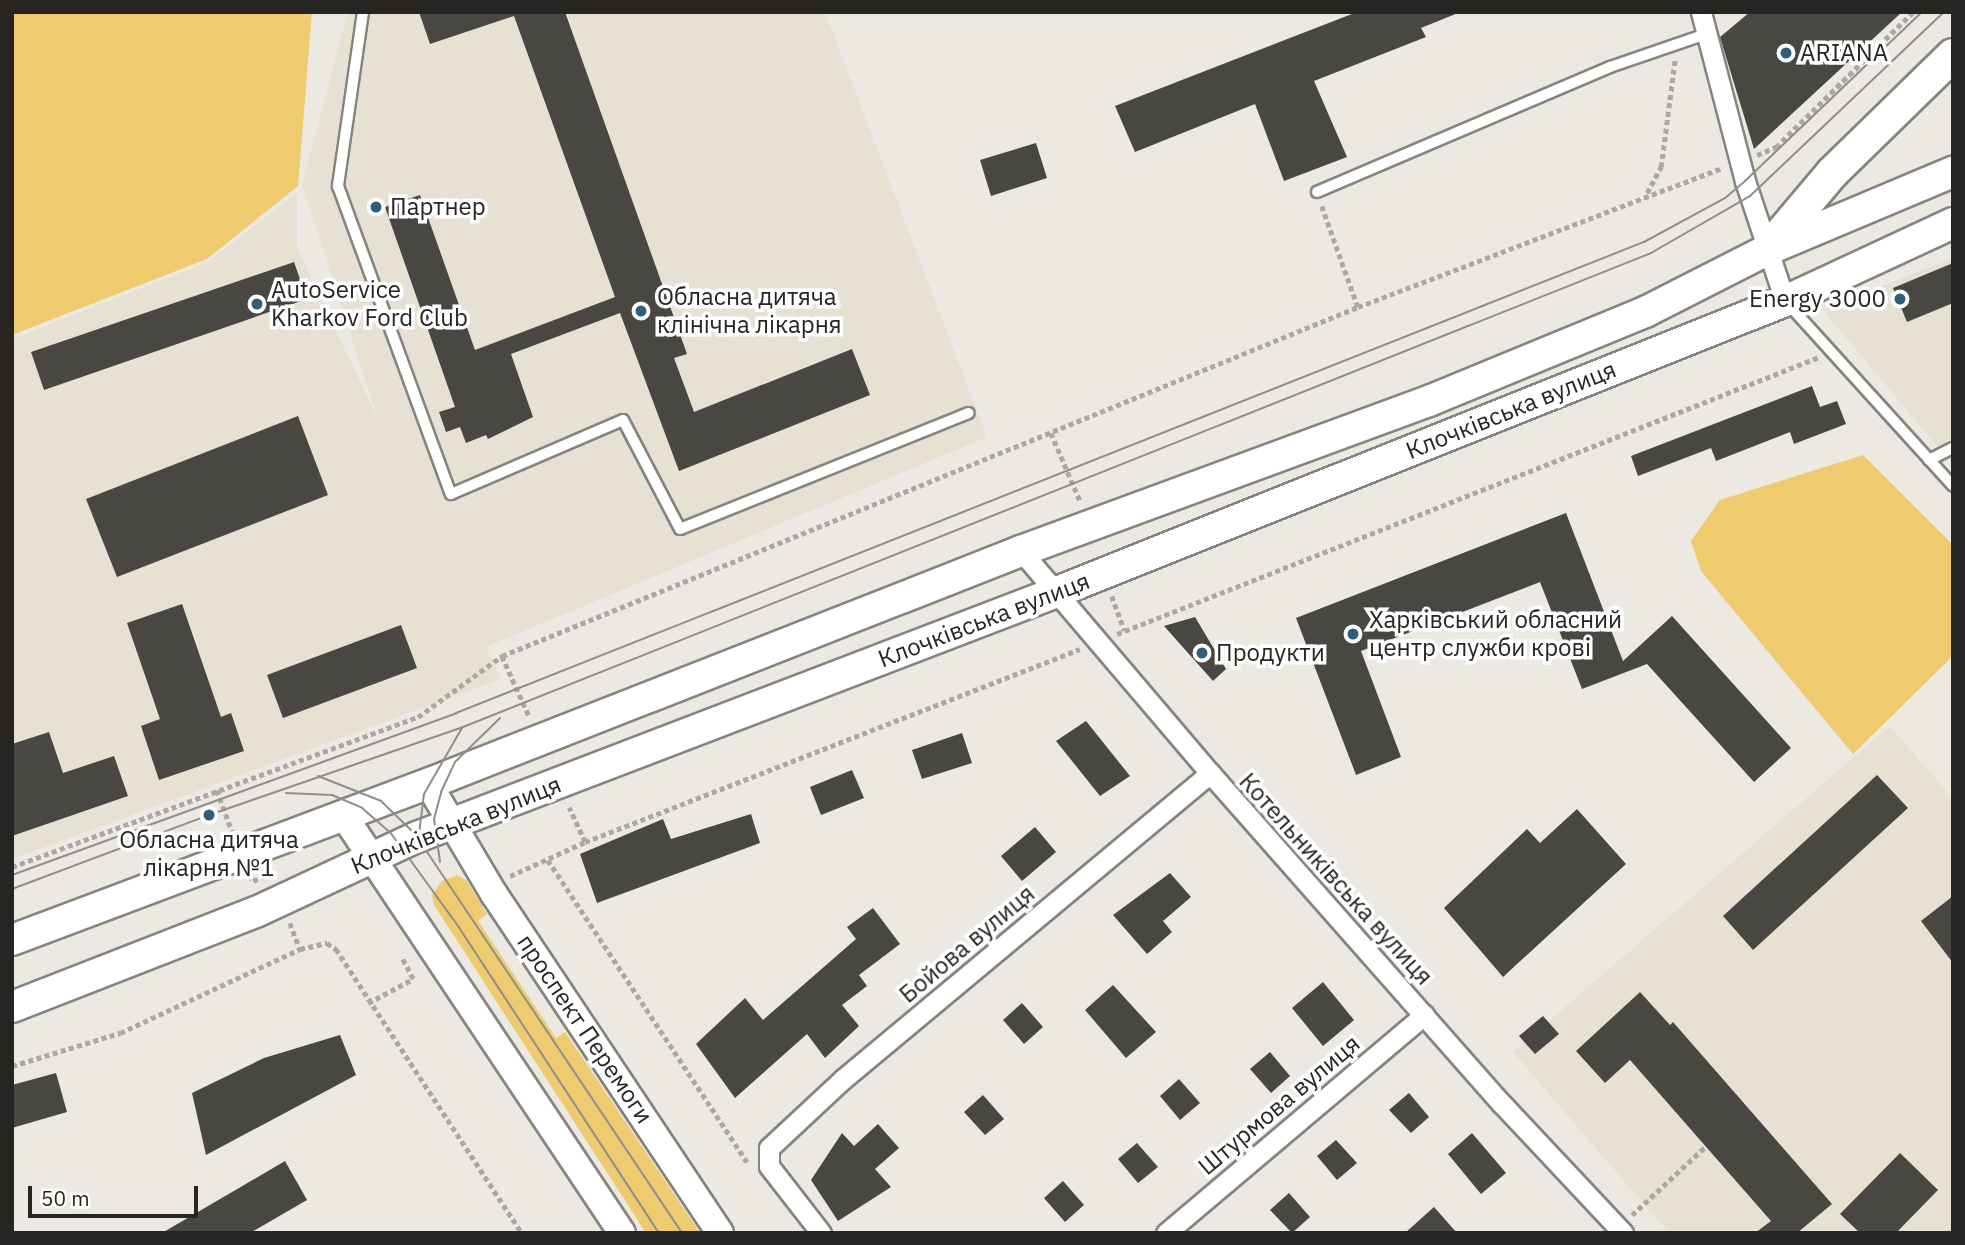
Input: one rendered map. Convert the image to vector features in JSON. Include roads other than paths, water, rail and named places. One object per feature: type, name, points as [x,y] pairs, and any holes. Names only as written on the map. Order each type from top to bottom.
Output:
[{"type":"highway","points":[[1767,250],[1832,173],[1953,54]]},
{"type":"main road","name":"Клочківська вулиця","points":[[12,940],[344,816],[1021,551],[1429,401],[1645,312],[1767,250],[1953,172]]},
{"type":"main road","name":"Клочківська вулиця","points":[[12,1007],[256,912],[370,856],[1057,592],[1785,300],[1953,223]]},
{"type":"main road","name":"проспект Перемоги","points":[[428,783],[449,825],[720,1233]]},
{"type":"main road","points":[[344,816],[622,1233]]},
{"type":"street","points":[[1701,12],[1740,162],[1785,300]]},
{"type":"street","name":"Котельниківська вулиця","points":[[1021,551],[1101,641],[1210,773],[1424,1015],[1621,1230]]},
{"type":"street","name":"Бойова вулиця","points":[[821,1233],[760,1166],[769,1147],[843,1079],[1210,773]]},
{"type":"street","name":"Штурмова вулиця","points":[[1166,1233],[1424,1015]]},
{"type":"lane","points":[[363,12],[338,186],[452,494],[622,420],[680,529],[969,413]]},
{"type":"lane","points":[[1317,192],[1610,67],[1706,34]]},
{"type":"lane","points":[[1785,300],[1953,486]]},
{"type":"lane","points":[[1929,460],[1953,447]]},
{"type":"tram line","points":[[12,875],[456,713],[1644,242],[1725,198],[1922,12]]},
{"type":"tram line","points":[[12,889],[209,815],[463,727],[1651,253],[1750,196],[1944,12]]},
{"type":"tram line","points":[[440,862],[434,819],[441,792],[455,762],[500,718]]},
{"type":"tram line","points":[[418,842],[424,794],[462,728]]},
{"type":"tram line","points":[[318,776],[381,801],[415,834],[682,1233]]},
{"type":"tram line","points":[[286,793],[332,795],[362,808],[390,832],[458,926],[659,1233]]},
{"type":"place","name":"ARIANA","points":[[1786,53]]},
{"type":"place","name":"Партнер","points":[[376,207]]},
{"type":"place","name":"Energy 3000","points":[[1900,299]]},
{"type":"place","name":"AutoService Kharkov Ford Club","points":[[257,304]]},
{"type":"place","name":"Обласна дитяча клінічна лікарня","points":[[641,311]]},
{"type":"place","name":"Харківський обласний центр служби крові","points":[[1353,634]]},
{"type":"place","name":"Продукти","points":[[1202,653]]},
{"type":"place","name":"Обласна дитяча лікарня №1","points":[[209,815]]}]
